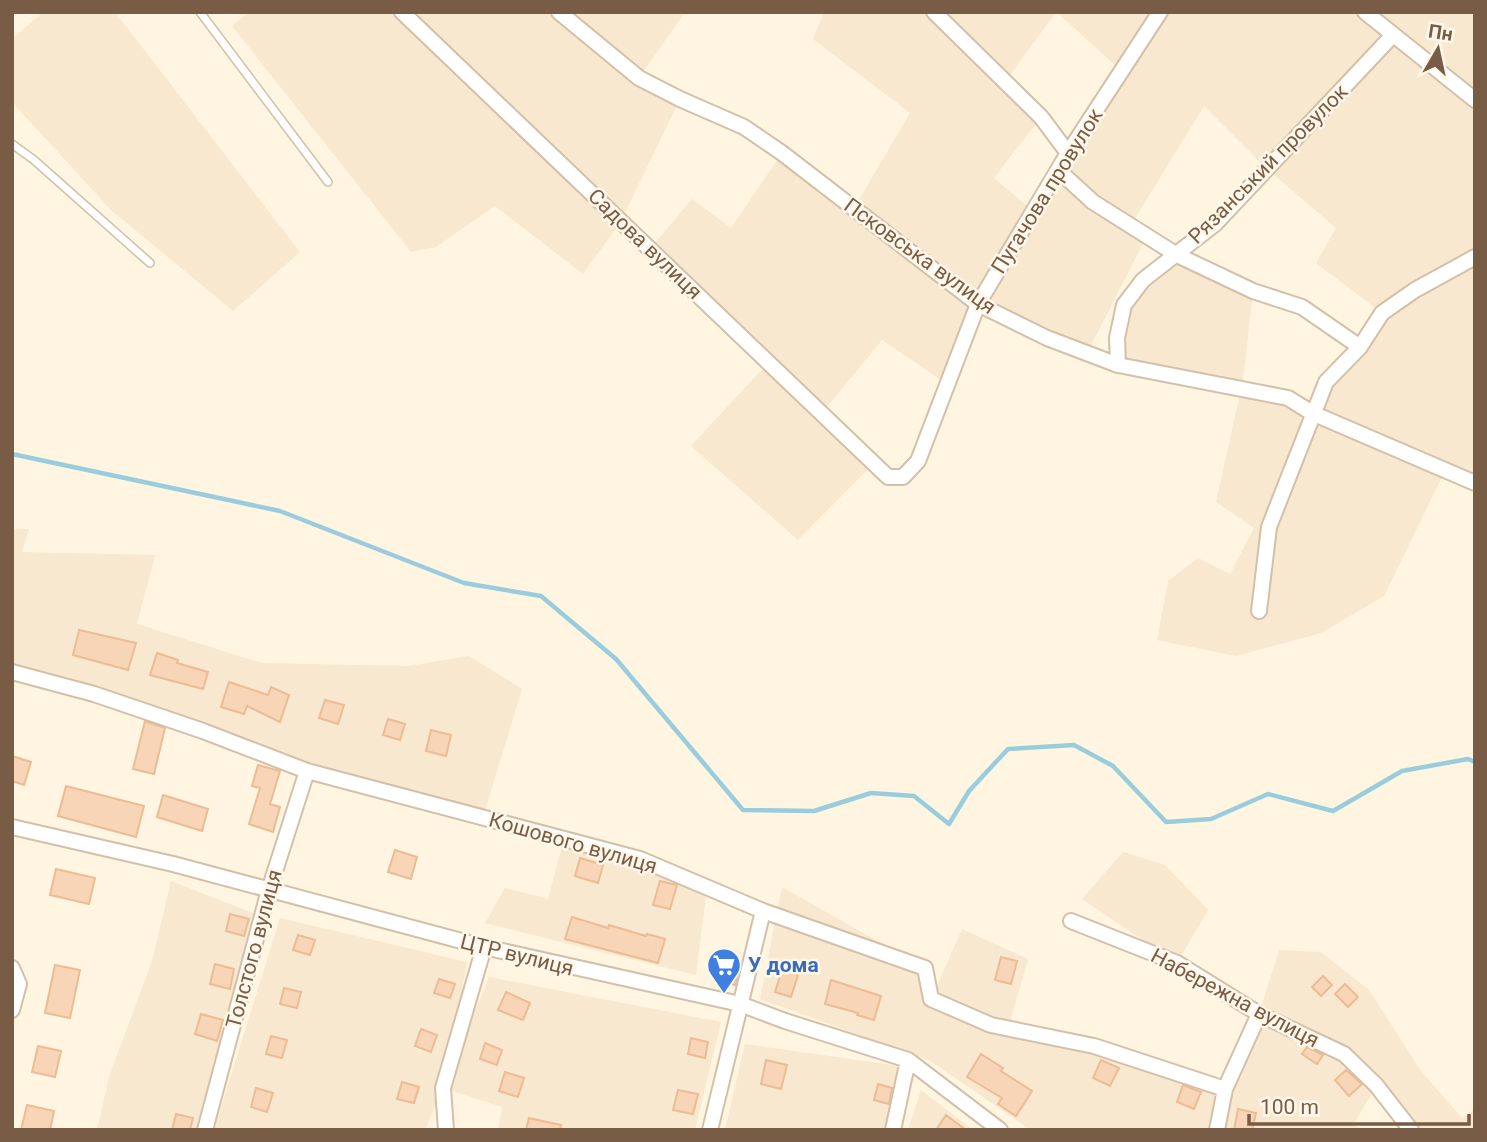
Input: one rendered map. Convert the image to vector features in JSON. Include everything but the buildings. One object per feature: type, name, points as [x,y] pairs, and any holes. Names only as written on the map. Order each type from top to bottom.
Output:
[{"type":"street","name":"Садова вулиця","points":[[402,12],[888,477]]},
{"type":"street","name":"Псковська вулиця","points":[[559,12],[639,78],[744,127],[782,153],[978,304],[1046,338],[1118,365],[1288,398],[1312,413],[1475,483]]},
{"type":"street","points":[[934,12],[1041,117],[1068,153]]},
{"type":"street","name":"Пугачова провулок","points":[[888,477],[903,477],[918,461],[978,304],[1068,153],[1160,12]]},
{"type":"street","points":[[1365,12],[1475,100]]},
{"type":"street","name":"Рязанський провулок","points":[[1118,365],[1117,338],[1124,304],[1143,280],[1215,224],[1393,35]]},
{"type":"street","points":[[1058,170],[1093,202],[1177,255],[1253,291],[1302,307],[1360,347]]},
{"type":"street","points":[[1259,611],[1269,527],[1326,382],[1360,347],[1382,313],[1415,290],[1475,257]]},
{"type":"street","name":"Кошового вулиця","points":[[12,673],[94,694],[203,730],[307,771],[640,859],[762,911],[925,968],[931,999],[991,1025],[1094,1046],[1225,1089]]},
{"type":"street","name":"Толстого вулиця","points":[[205,1130],[269,890],[307,771]]},
{"type":"street","name":"ЦТР вулиця","points":[[12,827],[173,864],[484,947],[740,1004],[908,1060],[1000,1130]]},
{"type":"street","points":[[710,1130],[762,911]]},
{"type":"street","name":"Набережна вулиця","points":[[1071,921],[1177,963],[1259,1014],[1344,1054],[1376,1085],[1411,1130]]},
{"type":"street","points":[[446,1130],[443,1088],[484,947]]},
{"type":"street","points":[[12,968],[19,984],[12,1010]]},
{"type":"street","points":[[1217,1130],[1225,1089],[1259,1014]]},
{"type":"street","points":[[893,1130],[908,1060]]},
{"type":"lane","points":[[200,12],[328,182]]},
{"type":"lane","points":[[12,144],[34,160],[150,263]]},
{"type":"shaded area","points":[[43,12],[115,12],[300,252],[233,311],[111,210],[12,102],[12,39]]},
{"type":"shaded area","points":[[249,12],[685,12],[639,78],[680,99],[621,221],[583,274],[495,206],[436,247],[411,252],[232,26]]},
{"type":"shaded area","points":[[824,12],[1056,12],[1005,82],[1041,117],[994,178],[1033,211],[1121,71],[1057,12],[1475,12],[1475,483],[1445,471],[1384,596],[1321,633],[1236,656],[1157,640],[1168,581],[1198,558],[1230,574],[1254,528],[1216,502],[1241,389],[1118,365],[1124,305],[1177,255],[1253,291],[1242,389],[1312,413],[1382,313],[1316,263],[1336,228],[1267,169],[1204,106],[1131,225],[1147,236],[1087,353],[978,304],[947,384],[882,340],[822,413],[874,463],[798,540],[691,446],[768,363],[650,249],[692,199],[731,228],[782,153],[854,208],[910,113],[813,39]]},
{"type":"shaded area","points":[[12,529],[29,529],[22,552],[155,555],[137,624],[262,663],[409,666],[469,656],[522,689],[483,817],[307,771],[12,672]]},
{"type":"shaded area","points":[[564,839],[707,887],[696,975],[485,923],[505,888],[548,899]]},
{"type":"shaded area","points":[[1123,852],[1165,865],[1208,910],[1177,963],[1082,899]]},
{"type":"shaded area","points":[[171,881],[258,915],[204,1130],[97,1130],[109,1077],[152,961]]},
{"type":"shaded area","points":[[782,887],[925,968],[932,997],[962,929],[1028,959],[1008,1028],[1225,1089],[1259,1014],[1279,950],[1321,952],[1369,990],[1421,1071],[1462,1118],[1475,1109],[1475,1130],[1411,1130],[1376,1086],[1353,1125],[1365,1130],[1031,1130],[929,1060],[760,999]]},
{"type":"shaded area","points":[[280,918],[467,962],[445,1083],[489,977],[721,1022],[695,1130],[498,1130],[502,1107],[443,1088],[425,1130],[214,1130]]},
{"type":"shaded area","points":[[745,1044],[900,1066],[888,1130],[725,1130]]},
{"type":"shaded area","points":[[921,1090],[973,1130],[908,1130]]},
{"type":"waterway","points":[[12,454],[280,511],[464,583],[541,596],[616,659],[743,810],[814,811],[871,793],[914,796],[949,824],[969,791],[1008,749],[1074,745],[1113,766],[1166,822],[1211,819],[1268,794],[1333,811],[1402,771],[1468,759],[1475,762]]},
{"type":"place","name":"У дома","points":[[724,995]]}]
